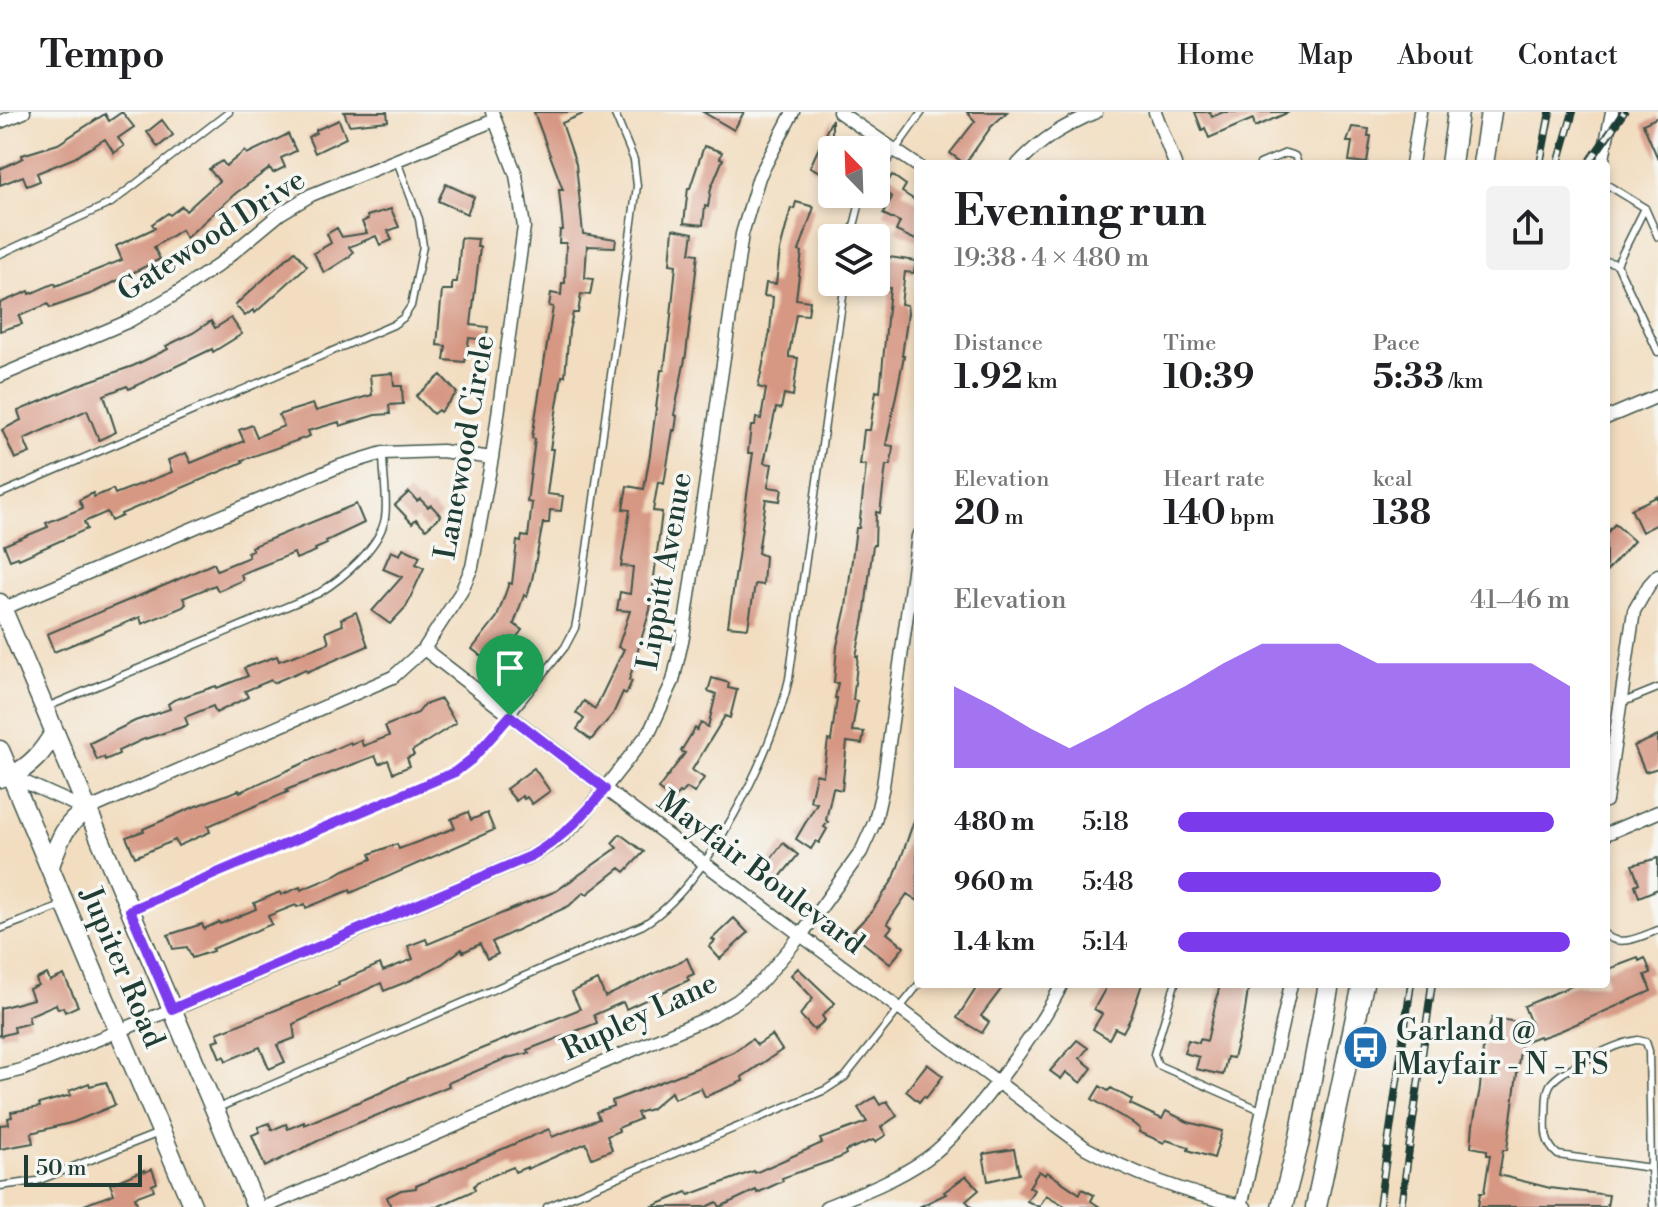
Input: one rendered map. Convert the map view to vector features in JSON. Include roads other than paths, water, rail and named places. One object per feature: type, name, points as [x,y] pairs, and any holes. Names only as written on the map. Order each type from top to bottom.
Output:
[{"type":"main road","points":[[1452,160],[1458,112]]},
{"type":"main road","points":[[1484,160],[1491,112]]},
{"type":"main road","name":"Jupiter Road","points":[[1,608],[256,1207]]},
{"type":"main road","points":[[6,778],[26,768],[40,756],[54,733]]},
{"type":"main road","name":"Jupiter Road","points":[[0,750],[6,778],[50,866],[193,1207]]},
{"type":"main road","points":[[50,866],[62,833],[73,818],[87,810]]},
{"type":"main road","points":[[1282,1207],[1300,1137],[1328,988]]},
{"type":"main road","points":[[1316,1207],[1362,988]]},
{"type":"street","points":[[0,122],[24,112]]},
{"type":"street","name":"Lippitt Avenue","points":[[0,1075],[21,1070],[172,1009],[531,856],[558,840],[578,822],[650,731],[673,681],[685,622],[742,234],[759,177],[793,112]]},
{"type":"street","points":[[839,112],[914,163]]},
{"type":"street","points":[[1022,160],[1042,140],[1096,112]]},
{"type":"street","points":[[1155,112],[1173,160]]},
{"type":"street","points":[[1413,160],[1420,112]]},
{"type":"street","points":[[1603,160],[1612,112]]},
{"type":"street","name":"Gatewood Drive","points":[[0,376],[129,321],[217,266],[281,213],[311,195],[397,161],[493,116]]},
{"type":"street","name":"Lanewood Circle","points":[[87,810],[379,685],[393,677],[424,649],[444,621],[472,567],[492,458],[524,227],[516,175],[493,116]]},
{"type":"street","points":[[1610,416],[1658,396]]},
{"type":"street","points":[[1,608],[340,466],[383,453],[442,451],[492,458]]},
{"type":"street","name":"Rupley Lane","points":[[265,1207],[710,1017],[762,981],[802,934],[861,852],[875,821],[883,786],[914,565]]},
{"type":"street","points":[[1610,775],[1634,611],[1658,575]]},
{"type":"street","name":"Mayfair Boulevard","points":[[424,649],[605,789],[1086,1148],[1117,1165],[1242,1207]]},
{"type":"street","points":[[6,778],[87,810]]},
{"type":"street","points":[[1610,832],[1658,812]]},
{"type":"street","points":[[826,1207],[887,1182],[929,1157],[959,1128],[996,1082],[1060,988]]},
{"type":"street","points":[[1242,1207],[1290,988]]},
{"type":"lane","points":[[0,254],[111,203],[229,112]]},
{"type":"lane","points":[[130,910],[455,772],[472,759],[510,716],[565,647],[575,628],[579,607],[637,186],[634,160],[614,112]]},
{"type":"lane","points":[[890,156],[922,112]]},
{"type":"lane","points":[[1269,160],[1286,153],[1295,156],[1296,160]]},
{"type":"lane","points":[[0,494],[379,332],[403,318],[411,306],[423,246],[419,219],[397,161]]},
{"type":"lane","points":[[1610,186],[1645,208],[1658,237]]},
{"type":"lane","points":[[1617,264],[1645,208]]},
{"type":"lane","points":[[1610,262],[1617,264],[1658,352]]},
{"type":"lane","points":[[215,1110],[643,925],[658,917],[679,894],[736,814],[783,707],[843,296]]},
{"type":"lane","points":[[44,709],[319,593],[337,582],[366,554],[385,519],[383,453]]},
{"type":"lane","points":[[1621,703],[1658,688]]},
{"type":"lane","points":[[0,929],[66,905]]},
{"type":"lane","points":[[1610,938],[1622,941],[1658,930]]},
{"type":"lane","points":[[547,1207],[825,1090],[845,1077],[916,988]]},
{"type":"lane","points":[[1174,988],[1154,1054],[1158,1065],[1263,1111]]},
{"type":"lane","points":[[1651,1168],[1566,1158],[1551,1149],[1545,1131],[1548,1091],[1556,1079],[1622,1044],[1638,1040],[1646,1042],[1649,1051],[1653,1207]]},
{"type":"lane","points":[[0,1186],[37,1181],[161,1132]]},
{"type":"railway","points":[[1541,160],[1550,112]]},
{"type":"railway","points":[[1559,160],[1573,112]]},
{"type":"railway","points":[[1591,160],[1624,112]]},
{"type":"railway","points":[[1379,1207],[1410,988]]},
{"type":"railway","points":[[1401,1207],[1431,988]]},
{"type":"place","name":"Garland @ Mayfair - N - FS","points":[[1365,1047]]}]
